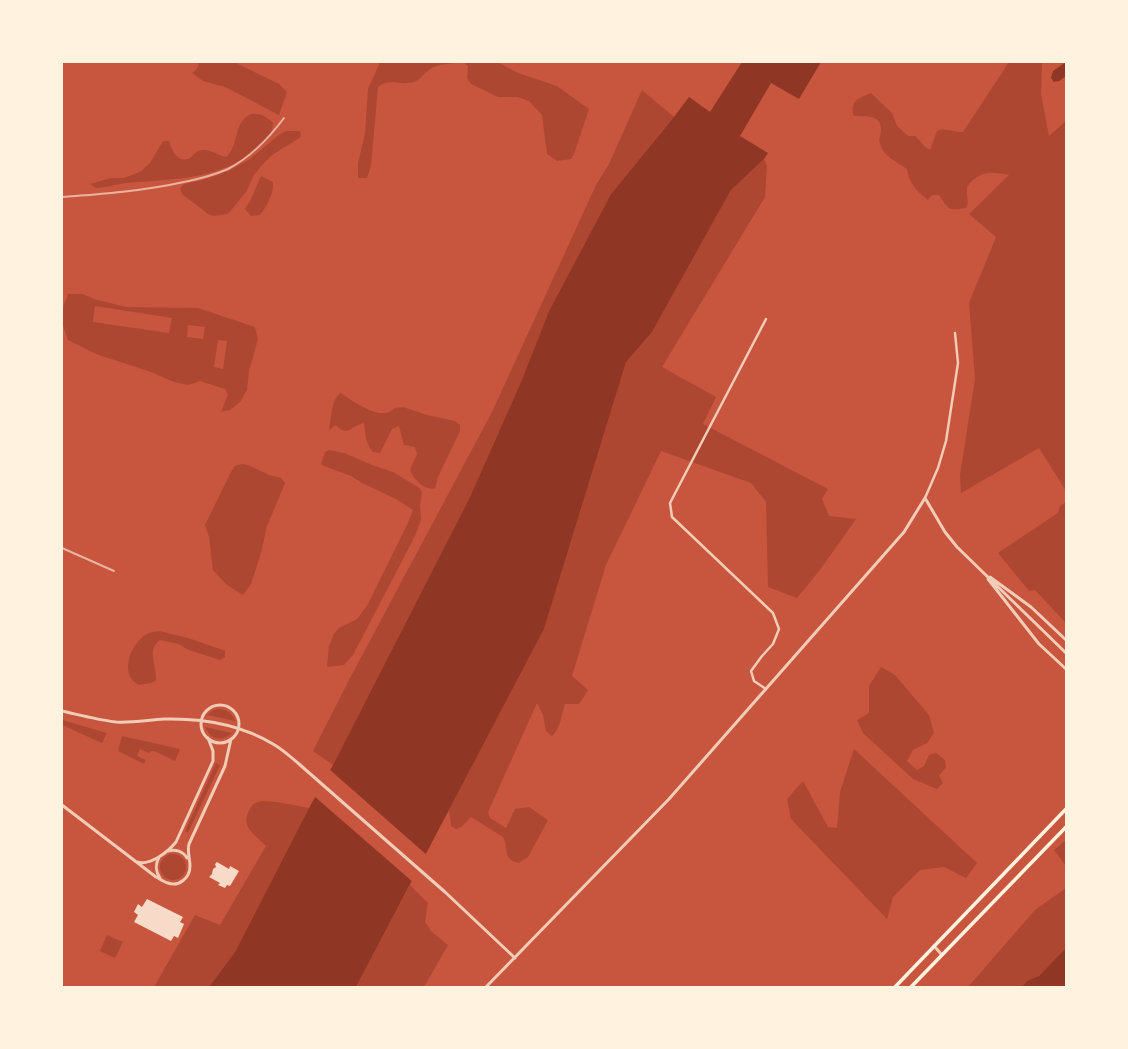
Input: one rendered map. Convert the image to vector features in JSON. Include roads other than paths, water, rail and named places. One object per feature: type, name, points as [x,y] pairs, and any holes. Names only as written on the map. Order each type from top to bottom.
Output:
[{"type":"main road","points":[[895,987],[1066,809]]},
{"type":"main road","points":[[911,987],[1066,827]]},
{"type":"street","points":[[766,319],[670,503],[672,517],[773,614],[779,629],[773,644],[762,656],[752,671],[754,681],[767,689]]},
{"type":"street","points":[[486,987],[669,799],[904,532],[925,498],[938,468],[946,441],[958,363],[955,333]]},
{"type":"street","points":[[925,498],[945,532],[957,547],[1066,653]]},
{"type":"street","points":[[980,570],[1031,607],[1066,640]]},
{"type":"street","points":[[980,570],[1039,644],[1066,669]]},
{"type":"street","points":[[62,806],[135,862],[163,881],[172,884],[183,881],[190,871],[187,850],[189,844],[225,766],[231,739],[237,732],[239,724],[237,715],[223,705],[212,707],[207,710],[201,721],[203,732],[214,742],[231,739]]},
{"type":"street","points":[[62,710],[117,722],[170,719],[201,721],[238,728],[274,744],[299,764],[445,892],[515,958]]},
{"type":"street","points":[[135,862],[148,862],[166,851],[179,837],[213,761],[213,752],[208,738]]},
{"type":"street","points":[[166,851],[176,850],[185,855],[188,859]]},
{"type":"street","points":[[161,854],[156,862],[156,870],[163,881]]},
{"type":"street","points":[[934,946],[942,955]]},
{"type":"railway","points":[[62,197],[153,188],[195,180],[217,173],[228,169],[252,153],[266,140],[284,118]]},
{"type":"railway","points":[[62,548],[114,571]]}]
